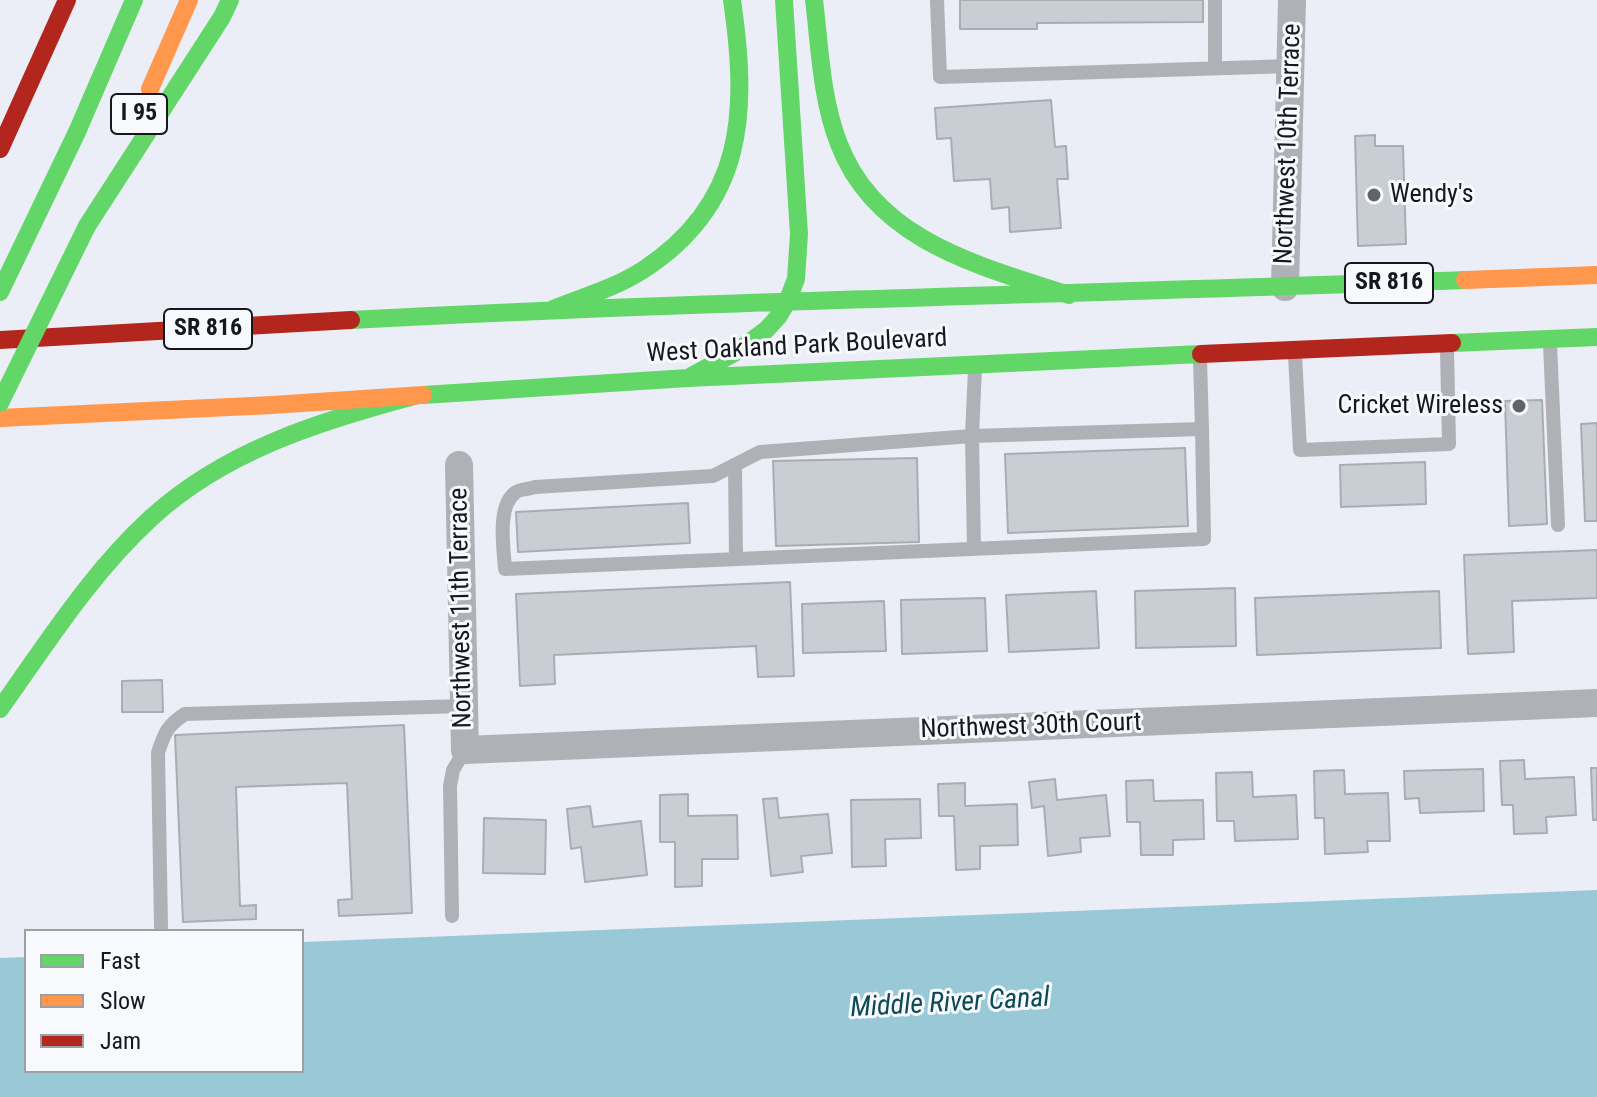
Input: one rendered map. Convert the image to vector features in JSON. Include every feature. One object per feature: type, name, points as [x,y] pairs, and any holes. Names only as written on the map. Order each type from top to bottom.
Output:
[{"type":"main road","points":[[0,149],[67,0]]},
{"type":"main road","points":[[0,292],[77,132],[134,0]]},
{"type":"main road","name":"I 95","points":[[0,403],[87,226],[189,0]]},
{"type":"main road","points":[[87,226],[230,0]]},
{"type":"main road","points":[[553,309],[641,271],[663,257],[700,221],[713,203],[723,185],[737,137],[740,79],[732,0]]},
{"type":"main road","points":[[688,378],[769,327],[789,301],[798,270],[799,234],[784,0]]},
{"type":"main road","points":[[814,0],[826,98],[835,129],[857,177],[881,210],[938,248],[1069,295]]},
{"type":"main road","name":"West Oakland Park Boulevard","points":[[0,340],[553,309],[789,301],[1069,295],[1279,297],[1597,275]]},
{"type":"main road","points":[[1200,355],[1240,333]]},
{"type":"main road","name":"West Oakland Park Boulevard","points":[[0,418],[688,378],[1597,337]]},
{"type":"main road","points":[[0,709],[121,548],[181,495],[240,456],[287,434],[331,418],[414,396]]},
{"type":"street","name":"Northwest 10th Terrace","points":[[1279,297],[1292,0]]},
{"type":"street","name":"Northwest 11th Terrace","points":[[459,465],[465,750]]},
{"type":"street","name":"Northwest 30th Court","points":[[465,750],[1597,703]]},
{"type":"lane","points":[[937,0],[940,77],[1291,66]]},
{"type":"lane","points":[[1215,0],[1215,68]]},
{"type":"lane","points":[[1550,339],[1558,525]]},
{"type":"lane","points":[[1294,350],[1300,450],[1449,444],[1447,344]]},
{"type":"lane","points":[[1200,355],[1202,429],[1204,539],[505,569],[502,518],[516,492],[535,487],[713,476],[760,452],[972,436],[1202,429]]},
{"type":"lane","points":[[974,549],[972,436],[976,364]]},
{"type":"lane","points":[[735,465],[736,559]]},
{"type":"lane","points":[[161,927],[158,753],[163,735],[173,722],[185,714],[464,706]]},
{"type":"lane","points":[[452,916],[450,786],[453,770],[465,750]]},
{"type":"water","name":"Middle River Canal","points":[[1597,890],[1597,1097],[0,1097],[0,958],[24,957],[24,1073],[304,1073],[304,942]]},
{"type":"building","points":[[960,0],[1203,0],[1203,22],[1037,23],[1037,29],[960,29]]},
{"type":"building","points":[[1051,100],[1055,147],[1066,146],[1068,179],[1057,179],[1061,228],[1010,232],[1009,207],[992,209],[990,179],[954,181],[951,138],[937,139],[935,108]]},
{"type":"building","points":[[1375,135],[1375,146],[1403,146],[1406,244],[1358,246],[1355,136]]},
{"type":"building","points":[[1542,400],[1547,524],[1509,526],[1505,401]]},
{"type":"building","points":[[1597,423],[1597,521],[1585,521],[1581,424]]},
{"type":"building","points":[[1185,448],[1188,526],[1008,533],[1005,454]]},
{"type":"building","points":[[917,458],[919,542],[776,546],[773,461]]},
{"type":"building","points":[[1425,462],[1426,504],[1341,507],[1340,465]]},
{"type":"building","points":[[688,503],[690,543],[518,552],[516,512]]},
{"type":"building","points":[[1597,550],[1597,598],[1512,601],[1514,652],[1468,654],[1464,555]]},
{"type":"building","points":[[790,582],[794,676],[758,677],[756,646],[554,655],[555,684],[520,686],[516,594]]},
{"type":"building","points":[[1235,588],[1236,646],[1136,648],[1135,591]]},
{"type":"building","points":[[1096,591],[1099,648],[1009,652],[1006,595]]},
{"type":"building","points":[[1439,591],[1441,648],[1257,655],[1255,598]]},
{"type":"building","points":[[985,598],[987,651],[902,654],[901,600]]},
{"type":"building","points":[[884,601],[886,651],[803,653],[802,604]]},
{"type":"building","points":[[162,680],[163,712],[122,712],[122,681]]},
{"type":"building","points":[[404,725],[412,913],[339,916],[338,900],[352,899],[347,783],[236,787],[240,906],[256,905],[256,919],[183,922],[175,735]]},
{"type":"building","points":[[1524,760],[1525,779],[1574,777],[1576,815],[1546,817],[1547,833],[1514,834],[1513,805],[1502,805],[1500,761]]},
{"type":"building","points":[[1591,768],[1597,768],[1597,820],[1593,820]]},
{"type":"building","points":[[1483,769],[1484,811],[1420,813],[1419,798],[1405,799],[1404,771]]},
{"type":"building","points":[[1344,770],[1345,794],[1388,793],[1390,841],[1367,841],[1368,852],[1325,854],[1324,818],[1315,818],[1314,771]]},
{"type":"building","points":[[1252,772],[1253,797],[1296,795],[1298,839],[1235,841],[1234,821],[1217,821],[1216,773]]},
{"type":"building","points":[[1055,779],[1057,800],[1106,795],[1110,836],[1080,838],[1081,852],[1048,856],[1044,806],[1032,808],[1029,782]]},
{"type":"building","points":[[1153,780],[1154,801],[1203,800],[1204,839],[1173,840],[1173,855],[1141,855],[1140,822],[1127,822],[1126,781]]},
{"type":"building","points":[[965,783],[965,806],[1017,804],[1018,845],[980,846],[980,869],[956,870],[954,816],[939,816],[938,784]]},
{"type":"building","points":[[688,794],[688,816],[737,815],[738,859],[702,859],[702,886],[675,887],[675,842],[660,842],[660,795]]},
{"type":"building","points":[[777,798],[779,818],[828,814],[832,853],[801,856],[803,872],[771,876],[763,799]]},
{"type":"building","points":[[920,799],[921,838],[885,839],[886,866],[852,867],[851,800]]},
{"type":"building","points":[[590,806],[593,827],[641,821],[647,875],[585,882],[581,847],[571,849],[567,809]]},
{"type":"building","points":[[484,818],[546,820],[545,874],[483,873]]},
{"type":"traffic: fast","points":[[0,292],[77,132],[134,0]]},
{"type":"traffic: fast","points":[[87,226],[230,0]]},
{"type":"traffic: fast","points":[[553,309],[610,287],[643,270],[677,244],[703,215],[721,184],[732,152],[738,117],[739,80],[732,0]]},
{"type":"traffic: fast","points":[[688,378],[736,352],[766,330],[787,302],[796,279],[799,234],[784,0]]},
{"type":"traffic: fast","points":[[814,0],[822,73],[833,127],[856,177],[878,204],[905,227],[934,245],[1001,273],[1069,295]]},
{"type":"traffic: fast","points":[[0,403],[87,226]]},
{"type":"traffic: fast","points":[[351,320],[769,302],[1465,280]]},
{"type":"traffic: fast","points":[[1452,343],[1597,337]]},
{"type":"traffic: fast","points":[[423,395],[688,378],[1201,354]]},
{"type":"traffic: fast","points":[[0,709],[71,609],[109,562],[129,539],[179,495],[210,474],[275,441],[344,416],[414,396]]},
{"type":"traffic: slow","points":[[150,89],[189,0]]},
{"type":"traffic: slow","points":[[1465,280],[1597,275]]},
{"type":"traffic: slow","points":[[0,418],[423,395]]},
{"type":"traffic: jam","points":[[0,149],[67,0]]},
{"type":"traffic: jam","points":[[0,340],[351,320]]},
{"type":"traffic: jam","points":[[1201,354],[1452,343]]},
{"type":"place","name":"Wendy's","points":[[1374,195]]},
{"type":"place","name":"Cricket Wireless","points":[[1519,406]]}]
